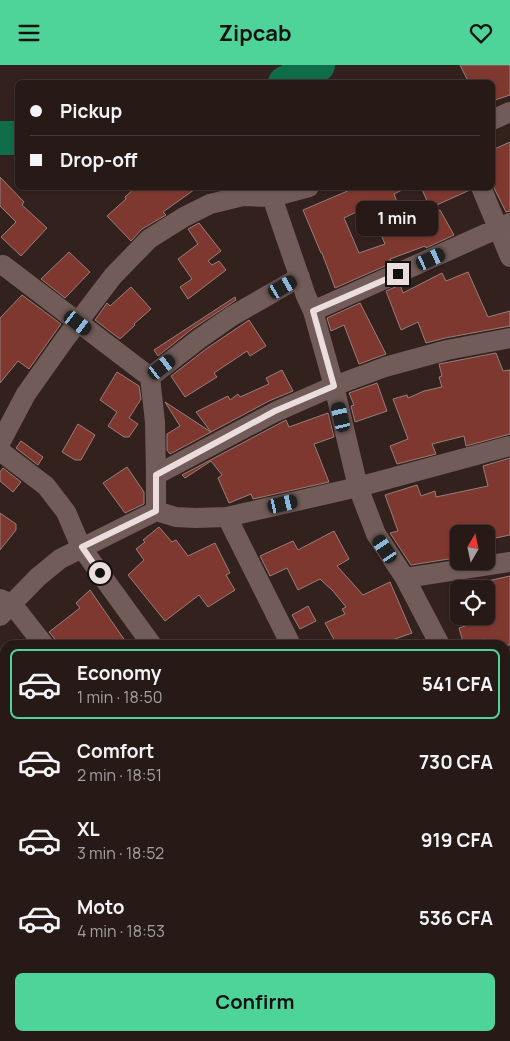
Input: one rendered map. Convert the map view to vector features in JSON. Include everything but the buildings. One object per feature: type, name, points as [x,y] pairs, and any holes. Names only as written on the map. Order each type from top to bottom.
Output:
[{"type":"street","points":[[495,119],[510,113]]},
{"type":"street","points":[[0,443],[26,393],[113,275],[149,239],[184,217],[210,205],[243,197],[272,197],[298,190]]},
{"type":"street","points":[[483,190],[503,226],[510,257]]},
{"type":"street","points":[[272,197],[313,311],[334,386],[358,487],[376,534],[405,578],[437,640]]},
{"type":"street","points":[[313,311],[503,226]]},
{"type":"street","points":[[3,265],[150,377],[155,422],[156,511]]},
{"type":"street","points":[[150,377],[232,316],[300,277]]},
{"type":"street","points":[[156,475],[275,411],[334,386],[385,367],[447,350],[510,338]]},
{"type":"street","points":[[39,640],[4,606],[60,559],[156,511],[176,517],[227,517],[358,487],[510,446]]},
{"type":"street","points":[[0,451],[46,486],[66,512],[82,547],[148,640]]},
{"type":"street","points":[[227,517],[288,640]]},
{"type":"street","points":[[405,578],[510,562]]},
{"type":"waterway","points":[[290,80],[318,65]]},
{"type":"waterway","points":[[0,138],[15,138]]},
{"type":"route","points":[[100,573],[82,547],[156,511],[156,475],[275,411],[334,386],[322,349],[313,311],[398,274]]}]
